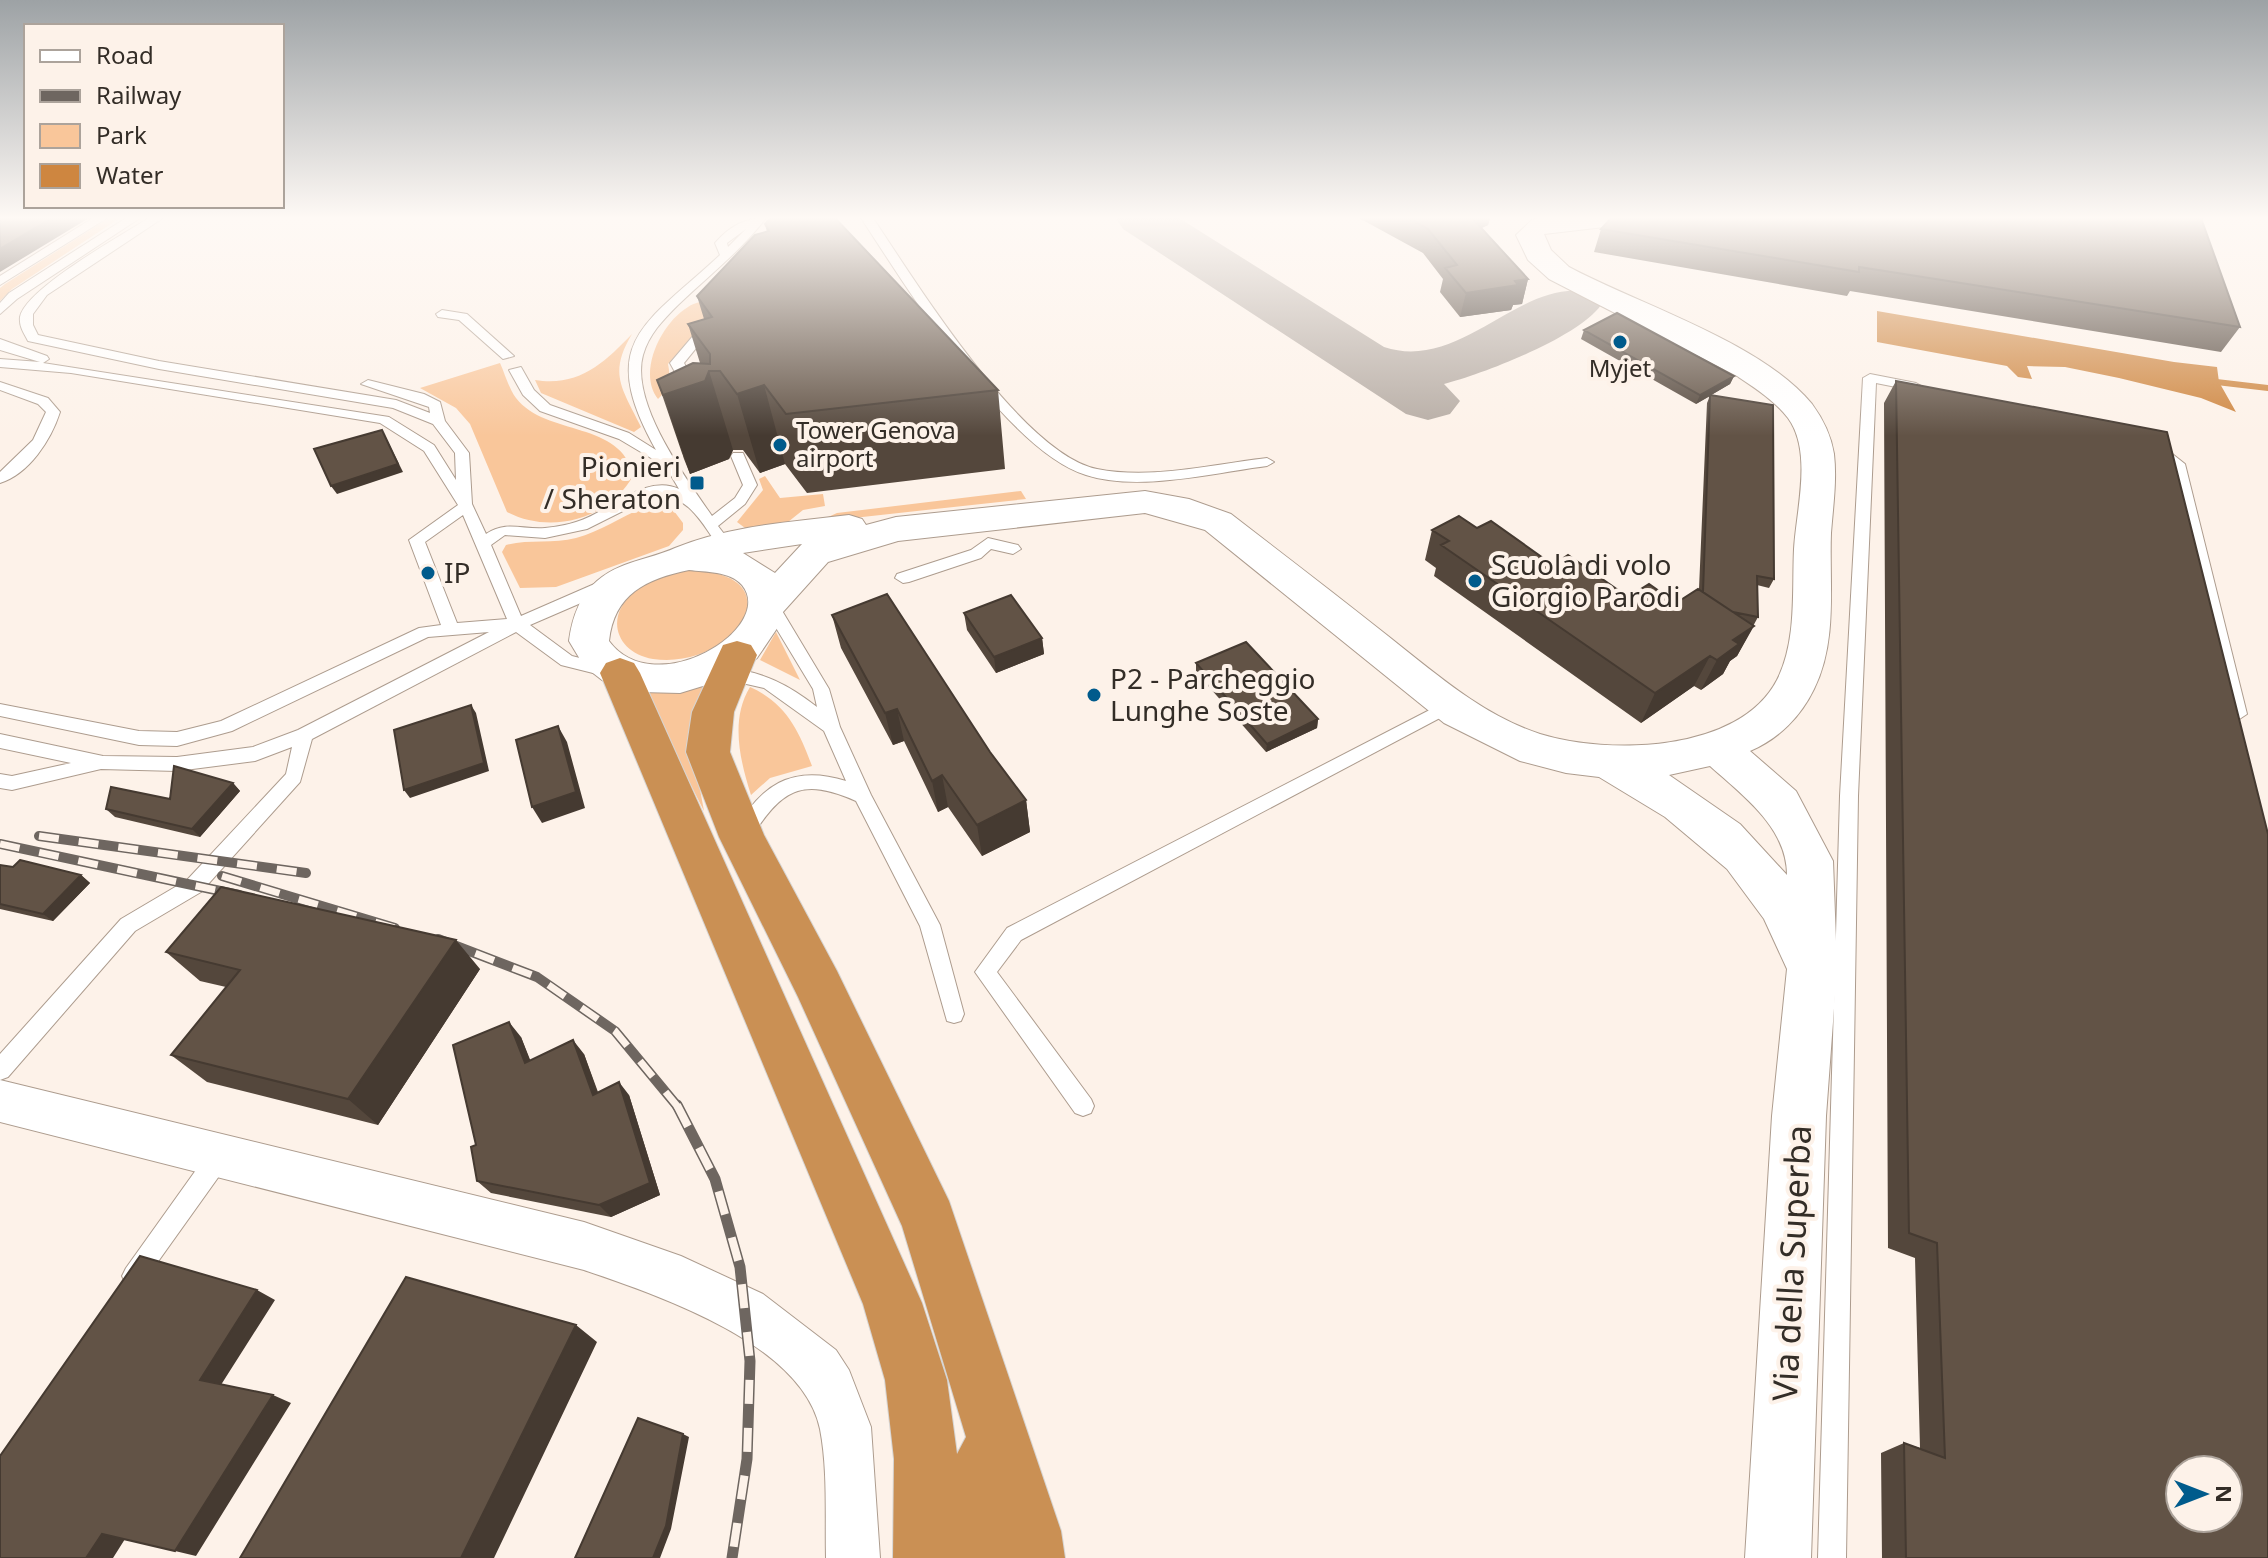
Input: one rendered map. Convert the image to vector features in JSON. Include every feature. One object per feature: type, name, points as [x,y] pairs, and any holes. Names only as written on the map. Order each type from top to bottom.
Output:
[{"type":"highway","points":[[721,668],[708,752],[742,837],[819,987],[929,1221],[956,1299],[990,1422],[1028,1531],[1032,1558]]},
{"type":"highway","points":[[620,673],[892,1303],[916,1380],[926,1459],[926,1558]]},
{"type":"highway","points":[[956,1299],[983,1426],[992,1558]]},
{"type":"street","points":[[725,546],[764,586],[769,603],[764,625],[721,668],[652,679],[620,673],[595,654],[589,641],[589,627],[602,598],[650,567],[702,557],[725,546],[751,538],[843,527],[979,532],[1145,502],[1176,507],[1218,522],[1449,706],[1480,725],[1536,749],[1606,761],[1652,761],[1691,756],[1718,748],[1772,718],[1794,690],[1806,656],[1817,450],[1801,412],[1770,384],[1733,360],[1594,291]]},
{"type":"street","points":[[769,603],[815,553],[896,529]]},
{"type":"street","name":"Via della Superba","points":[[1718,748],[1780,803],[1810,861],[1812,968],[1799,1116],[1778,1558]]},
{"type":"street","points":[[1606,761],[1669,794],[1736,849],[1776,897],[1812,968]]},
{"type":"street","points":[[1761,880],[1781,871],[1797,837]]},
{"type":"street","points":[[0,1101],[584,1246],[681,1280],[746,1311],[818,1368],[831,1388],[845,1427],[849,1454],[853,1558]]},
{"type":"lane","points":[[0,310],[21,291]]},
{"type":"lane","points":[[45,291],[29,306],[25,319],[33,338],[46,344],[123,356],[130,367],[173,375],[203,370],[396,404],[438,421]]},
{"type":"lane","points":[[686,291],[646,333],[634,359],[634,384],[673,468],[725,546]]},
{"type":"lane","points":[[917,291],[964,359],[1049,452],[1089,472],[1116,475],[1267,462]]},
{"type":"lane","points":[[442,314],[463,317],[508,356]]},
{"type":"lane","points":[[701,403],[680,385],[677,363],[715,320]]},
{"type":"lane","points":[[2,345],[71,369]]},
{"type":"lane","points":[[0,363],[98,373],[108,384],[147,392],[179,388],[384,420],[408,432],[429,448],[466,506],[517,624],[567,661],[620,673]]},
{"type":"lane","points":[[516,370],[528,392],[545,408],[641,444],[673,468]]},
{"type":"lane","points":[[1832,1558],[1849,796],[1870,378],[1930,390]]},
{"type":"lane","points":[[368,384],[419,397],[435,405],[438,421],[462,453],[466,506]]},
{"type":"lane","points":[[0,386],[43,401],[53,412],[48,431],[36,448],[0,479]]},
{"type":"lane","points":[[655,432],[662,414]]},
{"type":"lane","points":[[2140,431],[2178,464],[2243,736]]},
{"type":"lane","points":[[725,546],[740,501],[750,485],[738,456]]},
{"type":"lane","points":[[482,544],[502,530],[545,533],[582,526],[652,491],[669,490],[696,503]]},
{"type":"lane","points":[[451,629],[417,540],[466,506]]},
{"type":"lane","points":[[903,578],[976,554],[979,532],[1013,549]]},
{"type":"lane","points":[[0,781],[12,783],[103,763],[212,762],[255,754],[304,735],[517,624],[650,567]]},
{"type":"lane","points":[[769,603],[821,689],[831,727],[862,796],[930,925],[954,1014]]},
{"type":"lane","points":[[0,710],[139,738],[177,739],[226,726],[425,632],[517,624]]},
{"type":"lane","points":[[721,668],[758,677],[784,691],[831,727]]},
{"type":"lane","points":[[1083,1106],[985,972],[1014,934],[1449,706]]},
{"type":"lane","points":[[0,1070],[128,925],[194,886],[294,777],[304,735]]},
{"type":"lane","points":[[0,741],[103,763]]},
{"type":"lane","points":[[742,837],[761,805],[772,795],[803,781],[833,781],[862,796]]},
{"type":"lane","points":[[120,1296],[221,1155]]},
{"type":"green space","points":[[0,291],[10,291],[0,301]]},
{"type":"green space","points":[[732,291],[668,364],[668,383],[658,399],[650,376],[651,363],[661,336],[678,314],[719,292]]},
{"type":"green space","points":[[632,334],[619,371],[623,391],[641,427],[634,432],[541,393],[535,380],[565,380],[578,376],[601,363]]},
{"type":"green space","points":[[500,363],[516,398],[529,410],[545,419],[599,437],[626,458],[633,476],[609,503],[578,519],[560,522],[524,519],[507,512],[470,424],[456,408],[420,388]]},
{"type":"green space","points":[[765,476],[780,498],[823,494],[825,506],[803,510],[783,526],[745,528],[737,522],[763,490],[759,479]]},
{"type":"green space","points":[[1021,491],[1026,499],[817,522],[837,513]]},
{"type":"green space","points":[[659,503],[668,503],[683,523],[683,530],[669,546],[556,587],[520,588],[502,552],[506,545],[514,543],[576,538]]},
{"type":"green space","points":[[690,570],[723,575],[742,587],[747,603],[742,620],[728,637],[708,651],[682,659],[653,659],[631,650],[623,642],[617,623],[624,603],[639,588],[653,581]]},
{"type":"green space","points":[[776,632],[800,680],[760,660]]},
{"type":"green space","points":[[709,682],[695,762],[704,811],[644,692]]},
{"type":"green space","points":[[750,687],[773,701],[790,719],[812,766],[770,778],[751,795],[739,740],[740,713]]},
{"type":"water","points":[[1877,311],[2217,367],[2219,382],[2236,412],[2201,398],[2065,367],[2027,366],[2032,379],[2018,377],[2007,366],[1877,342]]},
{"type":"building","points":[[702,291],[904,291],[998,390],[786,414],[764,385],[737,394],[720,371],[709,371],[705,381],[663,395],[657,380],[693,363],[710,364],[710,354],[688,324],[712,317],[697,296]]},
{"type":"building","points":[[2010,291],[2227,291],[2240,327]]},
{"type":"building","points":[[1617,313],[1734,376],[1700,395],[1584,330]]},
{"type":"building","points":[[1896,381],[2167,432],[2268,834],[2268,1558],[1906,1558],[1904,1443],[1945,1458],[1937,1243],[1909,1233]]},
{"type":"building","points":[[1710,395],[1773,405],[1774,579],[1757,576],[1758,617],[1733,612],[1703,592]]},
{"type":"building","points":[[382,430],[398,464],[331,486],[314,449]]},
{"type":"building","points":[[1459,516],[1477,528],[1491,521],[1553,565],[1568,555],[1628,597],[1649,584],[1676,603],[1698,589],[1754,626],[1733,640],[1739,644],[1717,660],[1710,656],[1655,693],[1441,545],[1449,541],[1432,530]]},
{"type":"building","points":[[887,594],[990,752],[1026,800],[977,825],[942,775],[932,781],[897,709],[885,713],[832,615]]},
{"type":"building","points":[[1011,595],[1042,638],[994,657],[964,613]]},
{"type":"building","points":[[1246,642],[1318,719],[1267,744],[1196,663]]},
{"type":"building","points":[[471,705],[484,763],[404,790],[394,730]]},
{"type":"building","points":[[558,726],[576,792],[532,807],[516,740]]},
{"type":"building","points":[[174,766],[233,783],[192,829],[106,809],[111,787],[170,799]]},
{"type":"building","points":[[20,860],[81,875],[43,914],[0,904],[0,865],[13,867]]},
{"type":"building","points":[[221,887],[456,940],[348,1099],[171,1055],[240,970],[166,952]]},
{"type":"building","points":[[509,1022],[525,1063],[573,1040],[593,1095],[619,1082],[650,1183],[599,1205],[477,1181],[471,1147],[476,1145],[453,1045]]},
{"type":"building","points":[[140,1256],[257,1290],[200,1380],[273,1395],[175,1551],[102,1534],[86,1558],[0,1558],[0,1456]]},
{"type":"building","points":[[406,1277],[576,1325],[461,1558],[240,1558]]},
{"type":"building","points":[[638,1418],[683,1434],[666,1526],[653,1558],[575,1558]]},
{"type":"waterway","points":[[2208,381],[2268,388]]},
{"type":"taxiway","points":[[1255,291],[1363,360]]},
{"type":"taxiway","points":[[1363,360],[1405,371],[1449,364],[1493,346],[1572,305]]},
{"type":"taxiway","points":[[1363,360],[1428,401]]},
{"type":"railway","points":[[39,836],[306,873]]},
{"type":"railway","points":[[0,844],[239,895]]},
{"type":"railway","points":[[222,876],[395,928]]},
{"type":"railway","points":[[438,939],[537,977],[615,1031],[678,1107]]},
{"type":"railway","points":[[677,1105],[715,1179],[740,1267],[750,1361],[747,1459],[732,1558]]},
{"type":"place","name":"Myjet","points":[[1620,342]]},
{"type":"place","name":"Tower Genova airport","points":[[780,445]]},
{"type":"place","name":"Pionieri / Sheraton","points":[[697,483]]},
{"type":"place","name":"IP","points":[[428,573]]},
{"type":"place","name":"Scuola di volo Giorgio Parodi","points":[[1475,581]]},
{"type":"place","name":"P2 - Parcheggio Lunghe Soste","points":[[1094,695]]}]
